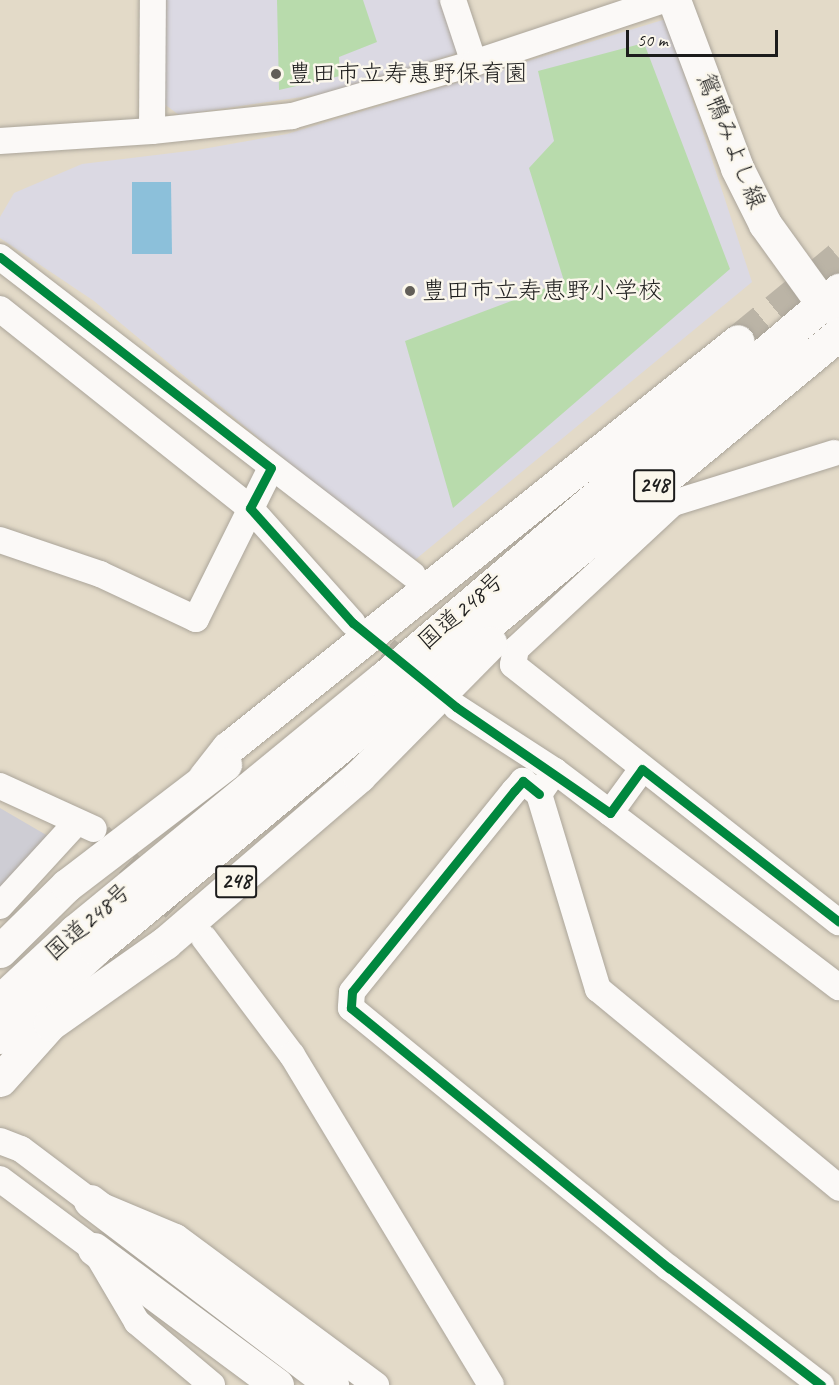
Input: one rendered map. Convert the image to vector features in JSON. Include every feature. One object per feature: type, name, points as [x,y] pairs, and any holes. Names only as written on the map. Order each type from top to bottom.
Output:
[{"type":"main road","name":"鴛鴨みよし線","points":[[674,0],[737,168],[765,224],[833,303]]},
{"type":"main road","name":"国道248号","points":[[0,1001],[85,940],[425,646],[494,582],[833,303]]},
{"type":"main road","name":"248","points":[[0,951],[66,885],[206,777],[228,748],[425,646],[477,643],[623,511],[667,492],[839,334]]},
{"type":"main road","name":"248","points":[[0,1080],[50,1024],[165,943],[359,776],[425,646],[417,585],[738,341]]},
{"type":"main road","name":"国道248号","points":[[0,1037],[85,940]]},
{"type":"main road","points":[[90,1201],[332,1385]]},
{"type":"main road","points":[[94,1249],[277,1385]]},
{"type":"street","points":[[152,131],[153,0]]},
{"type":"street","points":[[453,0],[474,63]]},
{"type":"street","points":[[0,141],[152,131],[302,114],[474,63],[663,0]]},
{"type":"street","points":[[0,257],[417,585]]},
{"type":"street","points":[[0,309],[250,508],[353,623]]},
{"type":"street","points":[[837,458],[667,492],[516,649],[513,665],[642,769],[839,922]]},
{"type":"street","points":[[0,540],[100,574],[196,619],[271,468]]},
{"type":"street","points":[[456,707],[555,771],[839,987]]},
{"type":"street","points":[[610,813],[642,769]]},
{"type":"street","points":[[539,794],[555,771]]},
{"type":"street","points":[[821,1385],[669,1268],[351,1008],[352,992],[523,782],[539,794],[598,989],[839,1188]]},
{"type":"street","points":[[0,786],[85,825],[0,906]]},
{"type":"street","points":[[204,938],[292,1055],[490,1385]]},
{"type":"street","points":[[0,1141],[21,1149],[90,1201],[176,1237],[376,1385]]},
{"type":"street","points":[[0,1179],[94,1249],[137,1322],[212,1385]]},
{"type":"shaded area","name":"豊田市立寿惠野保育園","points":[[165,0],[449,0],[464,42],[455,54],[323,94],[179,115],[163,103]]},
{"type":"shaded area","name":"豊田市立寿恵野小学校","points":[[666,19],[752,282],[410,564],[94,301],[0,238],[0,217],[14,193],[82,164],[197,150],[287,134]]},
{"type":"shaded area","points":[[0,808],[48,836],[0,888]]},
{"type":"green space","points":[[277,0],[363,0],[377,42],[339,57],[340,76],[279,90]]},
{"type":"green space","points":[[644,43],[730,269],[453,508],[405,341],[564,281],[529,168],[554,141],[538,71]]},
{"type":"water","points":[[132,182],[171,182],[172,254],[132,254]]},
{"type":"tunnel","points":[[738,341],[839,258]]},
{"type":"tunnel","points":[[356,625],[416,674]]},
{"type":"tunnel","points":[[100,836],[201,934]]},
{"type":"cycle path","points":[[0,257],[271,468],[250,508],[353,623],[456,707],[610,813],[642,769],[839,922]]},
{"type":"cycle path","points":[[539,794],[523,781],[514,791],[352,992],[351,1008],[669,1268],[821,1385]]},
{"type":"place","name":"豊田市立寿惠野保育園","points":[[276,74]]},
{"type":"place","name":"豊田市立寿恵野小学校","points":[[410,291]]}]
